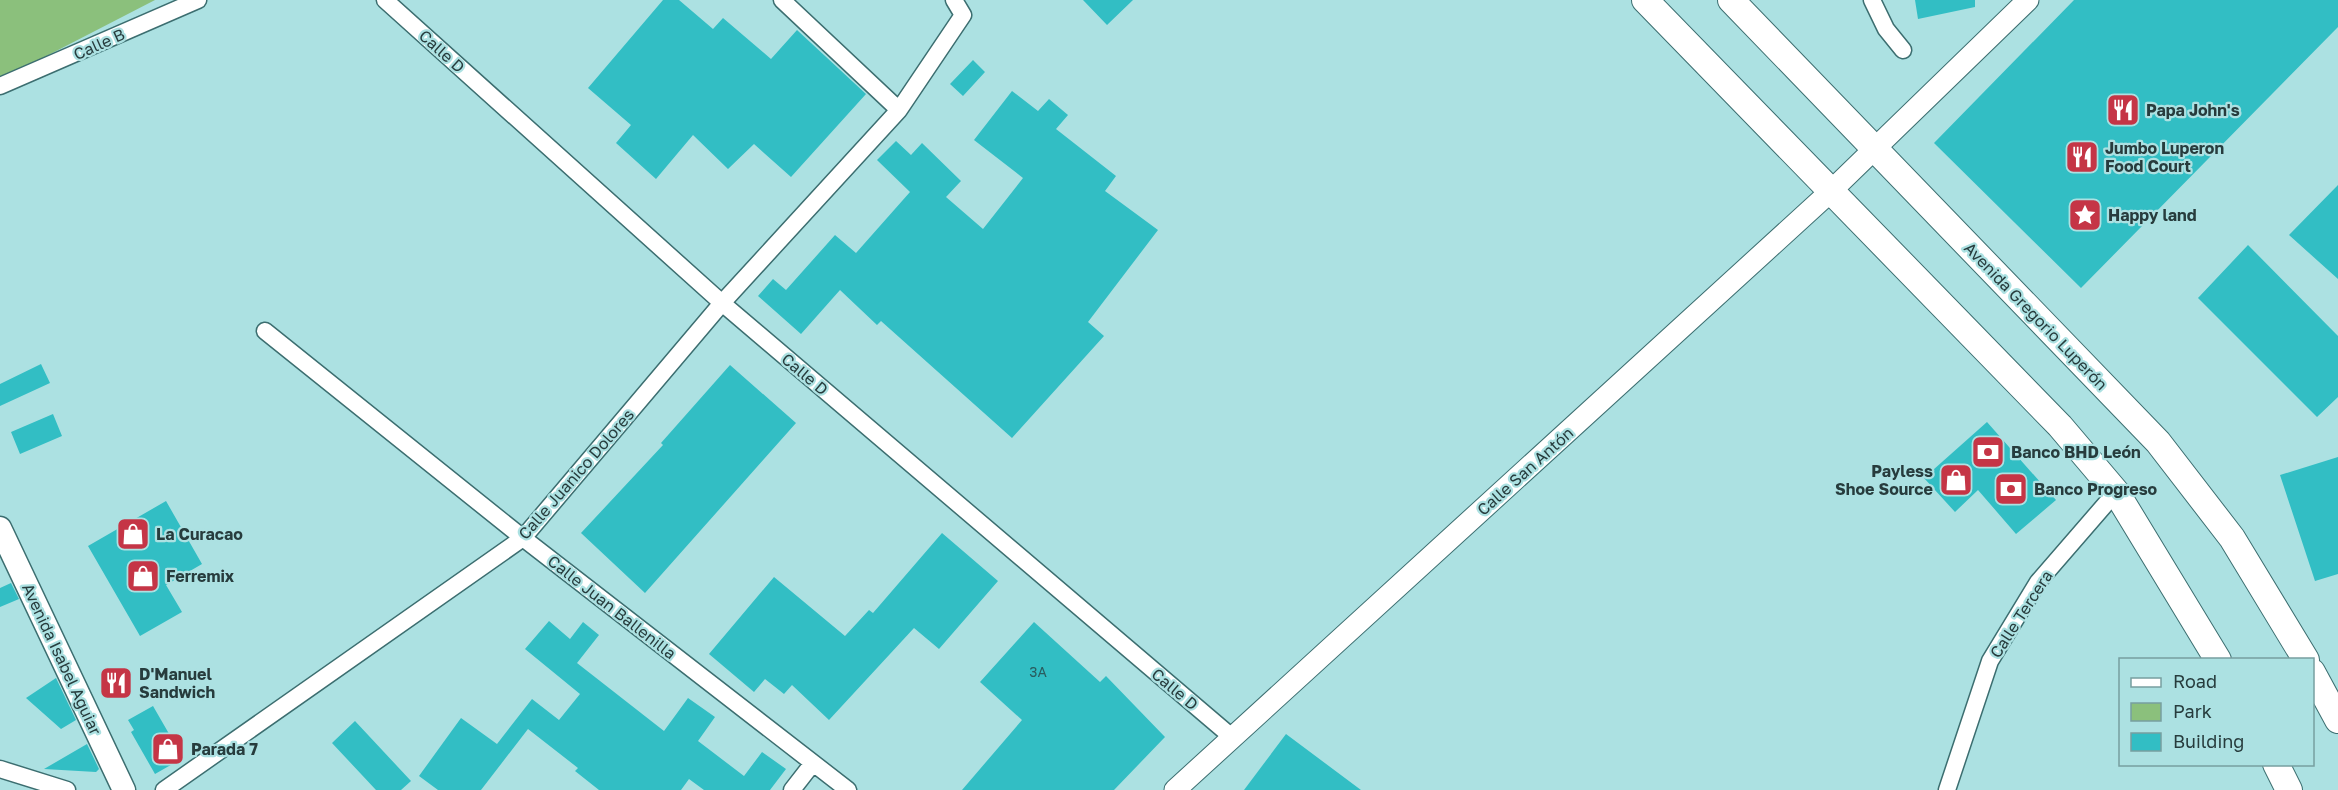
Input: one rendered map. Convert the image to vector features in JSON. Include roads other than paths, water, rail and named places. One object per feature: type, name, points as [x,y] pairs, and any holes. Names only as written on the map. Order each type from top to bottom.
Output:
[{"type":"main road","points":[[1645,0],[1830,192],[2014,377],[2116,492],[2217,658]]},
{"type":"main road","name":"Avenida Gregorio Luperón","points":[[1731,0],[2158,442],[2232,538],[2305,658]]},
{"type":"main road","name":"Avenida Isabel Aguiar","points":[[0,528],[124,790]]},
{"type":"main road","points":[[2314,674],[2338,720]]},
{"type":"main road","points":[[2277,766],[2289,790]]},
{"type":"street","points":[[782,0],[899,110]]},
{"type":"street","name":"Calle Juanico Dolores","points":[[164,790],[523,538],[722,303],[899,110],[963,15],[954,0]]},
{"type":"street","points":[[1872,0],[1886,29],[1904,50]]},
{"type":"street","name":"Calle San Antón","points":[[1175,790],[1830,192],[2028,0]]},
{"type":"street","name":"Calle B","points":[[0,86],[191,1]]},
{"type":"street","name":"Calle D","points":[[393,2],[722,303],[1233,738]]},
{"type":"street","name":"Calle Juan Ballenilla","points":[[265,331],[523,538],[849,790]]},
{"type":"street","name":"Calle Tercera","points":[[1947,790],[1990,661],[2038,582],[2116,492]]},
{"type":"street","points":[[792,790],[813,763]]},
{"type":"street","points":[[0,769],[67,790]]},
{"type":"place","name":"Papa John's","points":[[2123,110]]},
{"type":"place","name":"Jumbo Luperon Food Court","points":[[2082,157]]},
{"type":"place","name":"Happy land","points":[[2085,215]]},
{"type":"place","name":"Banco BHD León","points":[[1988,452]]},
{"type":"place","name":"Payless Shoe Source","points":[[1956,480]]},
{"type":"place","name":"Banco Progreso","points":[[2011,489]]},
{"type":"place","name":"La Curacao","points":[[133,534]]},
{"type":"place","name":"Ferremix","points":[[143,576]]},
{"type":"place","name":"D'Manuel Sandwich","points":[[116,683]]},
{"type":"place","name":"Parada 7","points":[[168,749]]}]
